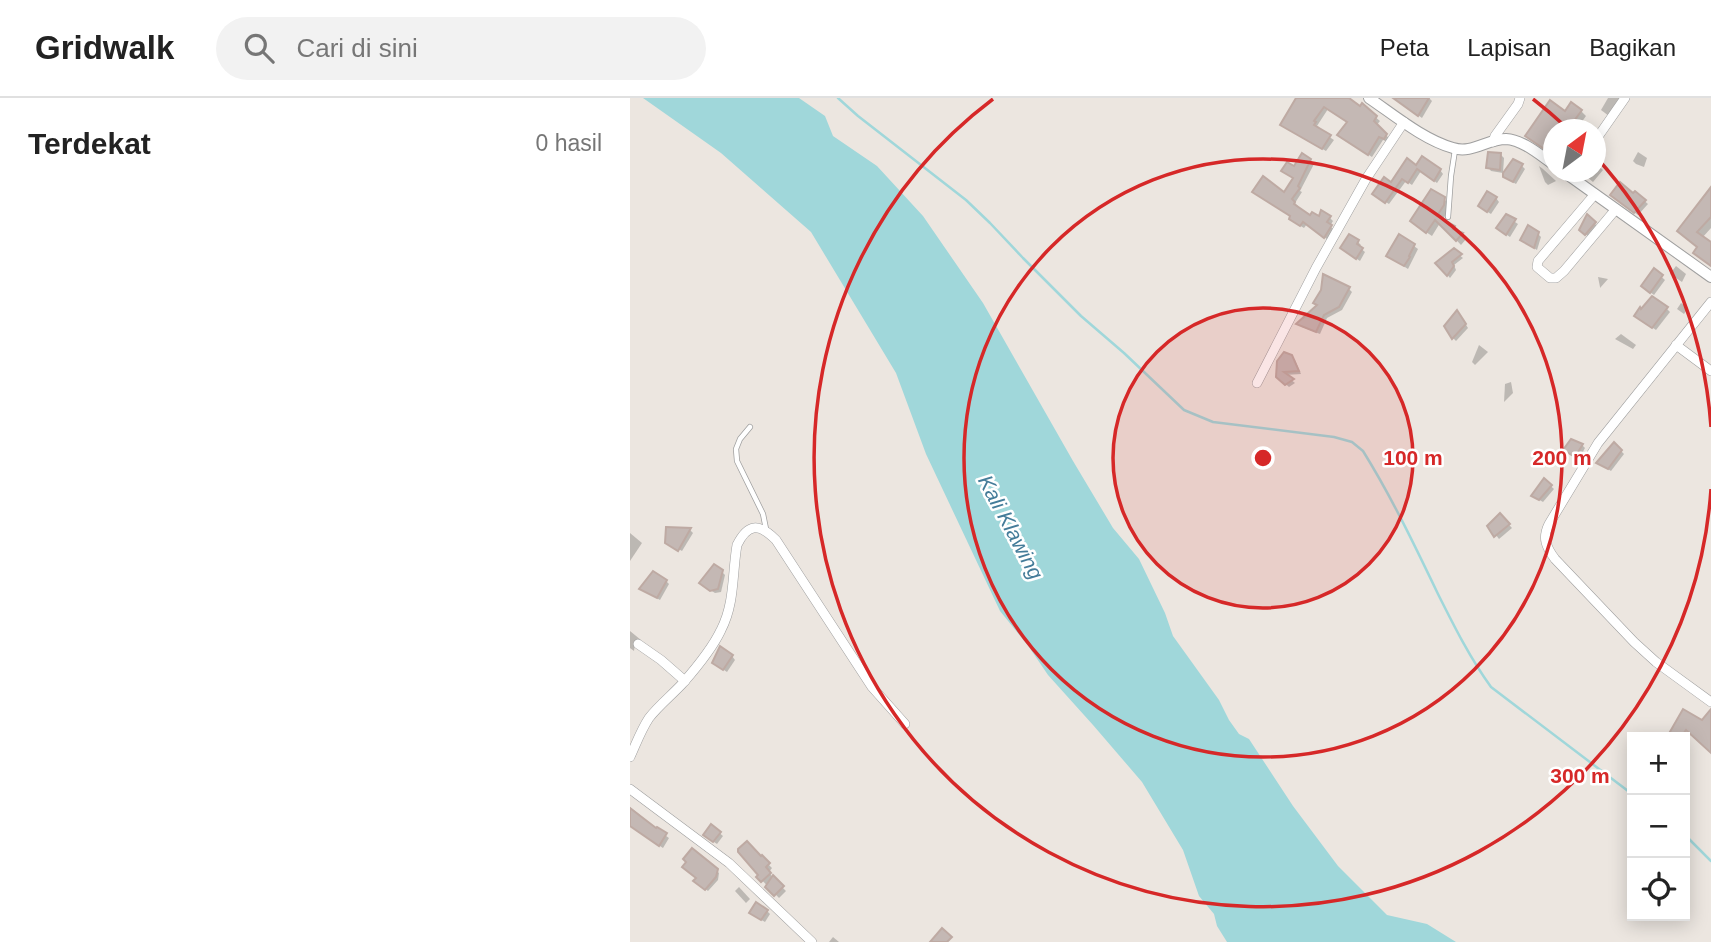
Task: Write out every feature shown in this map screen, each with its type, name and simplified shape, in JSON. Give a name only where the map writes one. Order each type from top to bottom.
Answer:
[{"type":"street","points":[[1369,98],[1437,142],[1455,149],[1472,149],[1507,139],[1527,146],[1543,157]]},
{"type":"street","points":[[1493,142],[1520,98]]},
{"type":"street","points":[[1606,125],[1625,98]]},
{"type":"street","points":[[1257,383],[1316,268],[1366,179],[1404,122]]},
{"type":"street","points":[[1580,182],[1711,277]]},
{"type":"street","points":[[1595,194],[1538,261],[1537,267],[1550,278],[1556,278],[1563,271],[1616,209]]},
{"type":"street","points":[[1711,302],[1598,443],[1549,524],[1544,539],[1547,549],[1555,559],[1634,642],[1711,702]]},
{"type":"street","points":[[1676,345],[1711,370]]},
{"type":"street","points":[[630,757],[651,716],[685,681],[722,629],[732,595],[737,545],[753,528],[760,527],[776,540],[873,687],[905,724]]},
{"type":"street","points":[[638,643],[685,681]]},
{"type":"street","points":[[630,789],[729,863],[812,942]]},
{"type":"lane","points":[[1448,217],[1455,149]]},
{"type":"lane","points":[[750,427],[736,449],[737,461],[763,514],[766,530]]},
{"type":"water","name":"Kali Klawing","points":[[643,98],[799,98],[825,116],[833,136],[877,166],[923,216],[983,303],[1113,528],[1139,559],[1173,636],[1219,700],[1239,734],[1249,739],[1293,806],[1338,866],[1387,915],[1427,924],[1456,942],[1227,942],[1217,926],[1214,914],[1199,896],[1183,850],[1142,782],[1048,675],[1000,611],[926,454],[896,373],[811,232],[721,153]]},
{"type":"building","points":[[1296,98],[1349,98],[1360,106],[1362,103],[1377,116],[1374,121],[1387,134],[1384,139],[1379,137],[1368,155],[1337,135],[1347,122],[1324,107],[1314,121],[1314,125],[1331,135],[1322,149],[1280,125]]},
{"type":"building","points":[[1393,98],[1429,98],[1418,116]]},
{"type":"building","points":[[1550,100],[1565,111],[1571,102],[1582,110],[1575,119],[1543,119],[1543,148],[1525,136]]},
{"type":"building","points":[[1488,152],[1501,153],[1500,170],[1486,168]]},
{"type":"building","points":[[1302,153],[1311,159],[1298,186],[1300,188],[1292,199],[1294,204],[1310,215],[1312,212],[1319,216],[1321,210],[1331,216],[1327,222],[1332,225],[1324,238],[1303,222],[1300,226],[1289,219],[1290,216],[1252,192],[1263,176],[1284,192],[1293,178],[1281,171],[1287,162],[1294,166]]},
{"type":"building","points":[[1422,156],[1441,169],[1434,181],[1417,169],[1408,183],[1402,179],[1385,203],[1372,194],[1384,177],[1391,182],[1407,158],[1416,165]]},
{"type":"building","points":[[1513,159],[1523,164],[1513,182],[1503,177],[1503,173]]},
{"type":"building","points":[[1620,182],[1646,200],[1634,213],[1610,195]]},
{"type":"building","points":[[1711,187],[1711,217],[1697,232],[1711,242],[1711,266],[1693,253],[1697,247],[1677,231]]},
{"type":"building","points":[[1431,189],[1445,197],[1444,205],[1437,216],[1455,226],[1453,229],[1463,233],[1456,241],[1435,220],[1426,233],[1410,221]]},
{"type":"building","points":[[1487,191],[1497,197],[1487,212],[1478,206]]},
{"type":"building","points":[[1506,214],[1516,219],[1506,235],[1496,228]]},
{"type":"building","points":[[1587,214],[1596,222],[1585,235],[1579,230]]},
{"type":"building","points":[[1528,225],[1539,232],[1534,248],[1520,240]]},
{"type":"building","points":[[1349,234],[1359,240],[1357,244],[1363,248],[1356,259],[1340,248]]},
{"type":"building","points":[[1399,234],[1415,244],[1404,266],[1386,256]]},
{"type":"building","points":[[1454,248],[1462,254],[1452,262],[1454,266],[1447,276],[1435,263]]},
{"type":"building","points":[[1654,268],[1663,275],[1650,293],[1641,286]]},
{"type":"building","points":[[1323,274],[1350,287],[1339,307],[1324,315],[1316,332],[1296,324],[1317,305],[1313,303],[1321,290]]},
{"type":"building","points":[[1652,296],[1668,307],[1652,328],[1634,316]]},
{"type":"building","points":[[1457,310],[1466,324],[1452,339],[1444,326]]},
{"type":"building","points":[[1284,352],[1292,355],[1299,371],[1284,372],[1294,379],[1285,385],[1276,377],[1277,361]]},
{"type":"building","points":[[1571,439],[1583,444],[1575,457],[1563,450]]},
{"type":"building","points":[[1614,442],[1622,450],[1608,469],[1596,463]]},
{"type":"building","points":[[1544,478],[1552,485],[1539,500],[1531,496]]},
{"type":"building","points":[[1500,513],[1510,524],[1494,537],[1487,526]]},
{"type":"building","points":[[666,527],[691,528],[678,551],[665,543]]},
{"type":"building","points":[[714,564],[723,570],[718,589],[710,591],[699,583]]},
{"type":"building","points":[[653,571],[667,580],[657,598],[639,589]]},
{"type":"building","points":[[720,646],[733,655],[723,670],[712,663]]},
{"type":"building","points":[[1683,709],[1702,720],[1711,709],[1711,753],[1690,732],[1670,732]]},
{"type":"building","points":[[630,808],[667,833],[659,846],[630,826]]},
{"type":"building","points":[[711,824],[721,832],[713,842],[703,835]]},
{"type":"building","points":[[747,841],[770,863],[766,867],[771,873],[761,882],[738,852]]},
{"type":"building","points":[[692,848],[718,869],[716,877],[705,890],[693,881],[696,878],[682,867],[686,862],[683,859]]},
{"type":"building","points":[[773,875],[784,886],[774,896],[765,887]]},
{"type":"building","points":[[756,902],[768,910],[761,920],[749,913]]},
{"type":"building","points":[[942,928],[952,937],[947,942],[930,942]]},
{"type":"waterway","points":[[838,98],[966,200],[1081,316],[1184,410],[1213,422],[1334,437],[1352,442],[1363,451],[1393,503],[1463,642],[1491,687],[1627,790]]},
{"type":"waterway","points":[[1690,840],[1711,861]]}]
